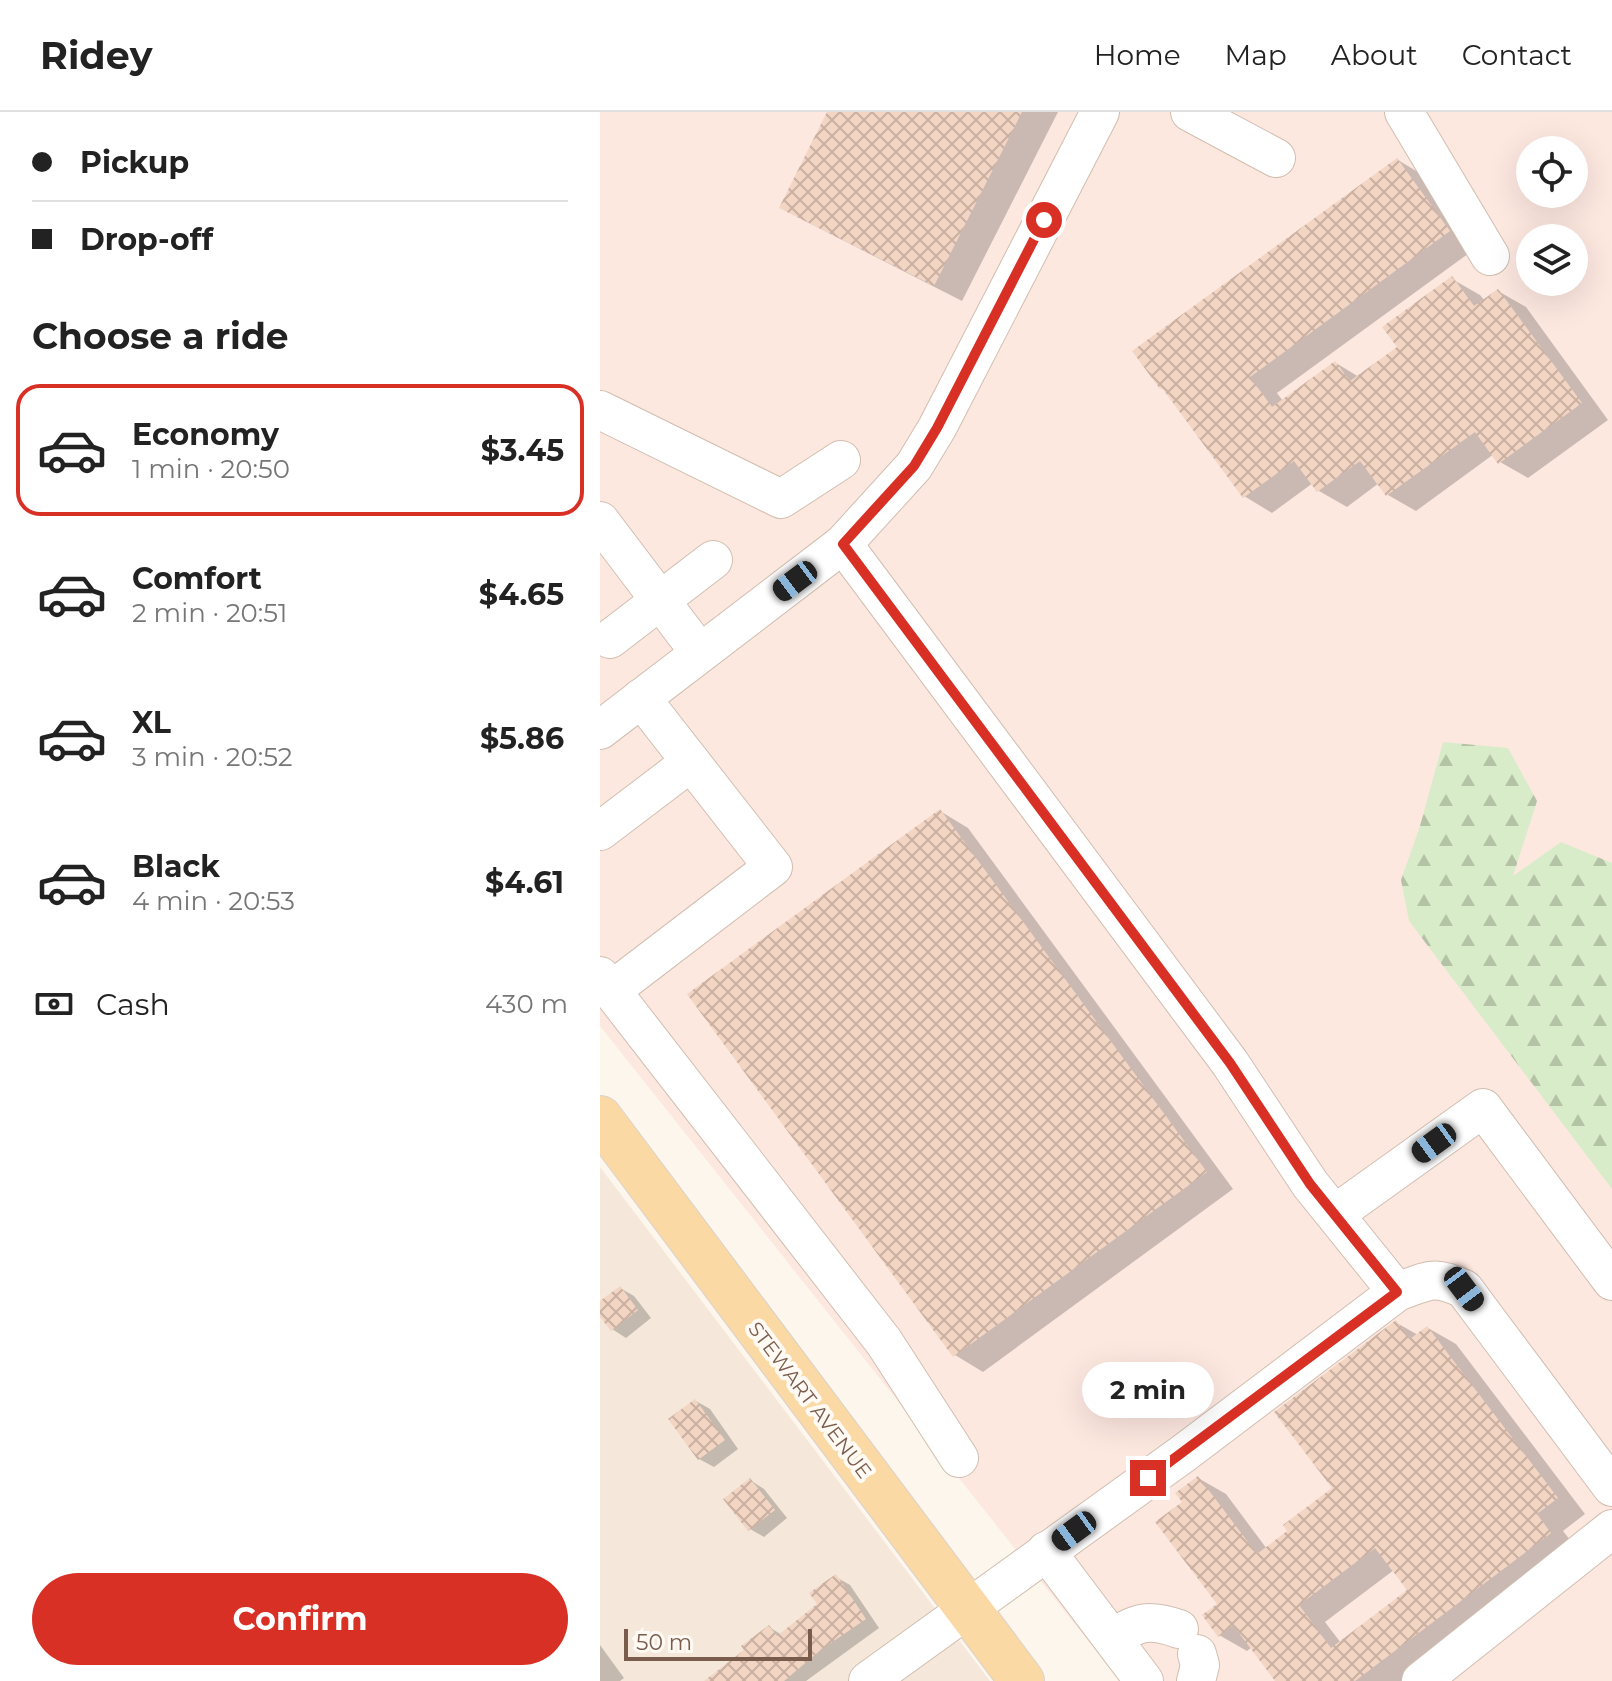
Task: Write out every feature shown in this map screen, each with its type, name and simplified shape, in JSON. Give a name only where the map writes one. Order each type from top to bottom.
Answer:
[{"type":"main road","name":"STEWART AVENUE","points":[[600,1118],[1022,1681]]},
{"type":"street","points":[[602,724],[641,698],[843,544],[914,466],[1100,112]]},
{"type":"street","points":[[1190,112],[1276,158]]},
{"type":"street","points":[[1404,112],[1490,256]]},
{"type":"street","points":[[600,410],[781,499],[841,460]]},
{"type":"street","points":[[600,521],[700,653]]},
{"type":"street","points":[[843,544],[1230,1063],[1310,1184],[1397,1292]]},
{"type":"street","points":[[610,639],[713,560]]},
{"type":"street","points":[[641,698],[773,867],[606,983],[884,1342],[959,1458]]},
{"type":"street","points":[[600,831],[691,762]]},
{"type":"street","points":[[1335,1214],[1483,1108],[1612,1281]]},
{"type":"street","points":[[868,1681],[1184,1453],[1397,1292],[1438,1278],[1464,1289],[1612,1487]]},
{"type":"street","points":[[1421,1681],[1606,1548]]},
{"type":"street","points":[[1046,1551],[1144,1681]]},
{"type":"street","points":[[1112,1638],[1135,1624],[1148,1621],[1191,1655]]},
{"type":"shaded area","points":[[600,112],[1612,112],[1612,1681],[1120,1681],[600,1026]]},
{"type":"shaded area","points":[[600,1167],[990,1681],[600,1681]]},
{"type":"green space","points":[[1443,742],[1508,748],[1537,801],[1513,876],[1561,842],[1612,863],[1612,1189],[1409,921],[1401,880],[1420,826]]},
{"type":"building","points":[[827,112],[1022,112],[934,286],[779,208]]},
{"type":"building","points":[[1397,158],[1450,231],[1250,377],[1272,407],[1335,361],[1350,381],[1397,347],[1382,327],[1452,276],[1474,306],[1498,289],[1582,403],[1498,464],[1475,432],[1386,496],[1360,461],[1317,492],[1294,461],[1243,498],[1132,351]]},
{"type":"building","points":[[940,809],[1207,1172],[953,1357],[687,994]]},
{"type":"building","points":[[620,1286],[638,1310],[611,1331],[600,1317],[600,1301]]},
{"type":"building","points":[[1396,1320],[1410,1339],[1427,1326],[1558,1498],[1537,1514],[1551,1533],[1355,1681],[1275,1681],[1233,1625],[1218,1637],[1202,1615],[1217,1604],[1155,1522],[1182,1502],[1175,1493],[1198,1476],[1257,1554],[1287,1531],[1283,1525],[1332,1488],[1274,1412]],"holes":[[[1375,1548],[1407,1590],[1331,1648],[1299,1605]]]},
{"type":"building","points":[[695,1399],[725,1440],[698,1460],[668,1419]]},
{"type":"building","points":[[750,1478],[775,1510],[748,1531],[723,1499]]},
{"type":"building","points":[[836,1574],[866,1619],[822,1649],[784,1681],[704,1681],[744,1650],[741,1646],[769,1625],[777,1636],[817,1604],[809,1593]]},
{"type":"route","points":[[1044,220],[937,428],[914,466],[843,544],[1230,1063],[1310,1184],[1397,1292],[1148,1478]]}]
